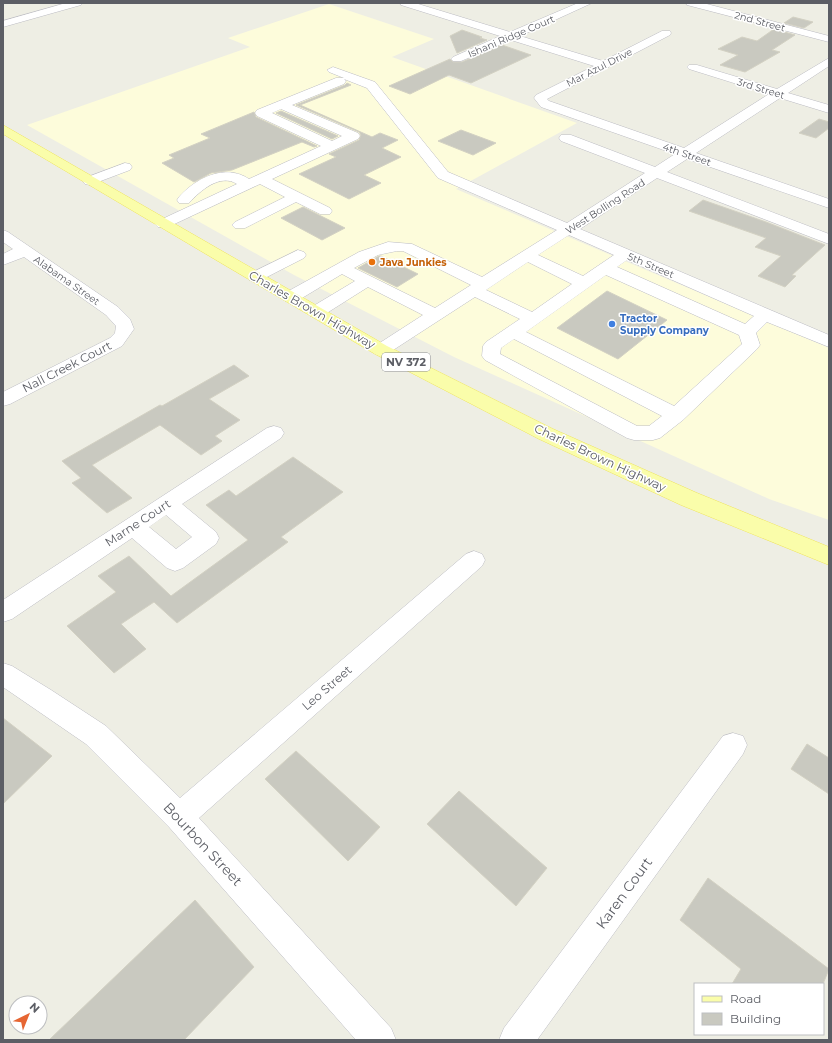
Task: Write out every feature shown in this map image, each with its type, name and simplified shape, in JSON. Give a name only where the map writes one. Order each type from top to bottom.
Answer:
[{"type":"main road","name":"Charles Brown Highway","points":[[3,129],[163,224],[381,350],[546,434],[689,499],[829,556]]},
{"type":"street","points":[[3,24],[77,3]]},
{"type":"street","points":[[405,3],[603,65]]},
{"type":"street","points":[[422,8],[436,3]]},
{"type":"street","name":"Ishani Ridge Court","points":[[457,59],[587,3]]},
{"type":"street","name":"2nd Street","points":[[691,3],[829,39]]},
{"type":"street","name":"Mar Azul Drive","points":[[545,104],[540,98],[666,33]]},
{"type":"street","name":"West Bolling Road","points":[[381,350],[829,61]]},
{"type":"street","name":"3rd Street","points":[[693,67],[829,109]]},
{"type":"street","name":"5th Street","points":[[281,106],[337,75],[371,85],[443,175],[829,342]]},
{"type":"street","name":"4th Street","points":[[545,104],[829,204]]},
{"type":"street","points":[[216,212],[267,182],[286,168],[333,146],[353,136],[281,106],[262,114],[333,146]]},
{"type":"street","points":[[566,138],[829,239]]},
{"type":"street","points":[[90,181],[125,167]]},
{"type":"street","points":[[198,208],[180,198],[193,189],[215,179],[230,176],[240,179],[248,185]]},
{"type":"street","points":[[163,224],[248,185],[267,182],[325,211]]},
{"type":"street","points":[[240,224],[296,197]]},
{"type":"street","name":"Alabama Street","points":[[3,235],[112,311],[123,320],[126,329]]},
{"type":"street","points":[[291,297],[380,248],[400,246],[406,247],[532,318]]},
{"type":"street","points":[[3,260],[25,250]]},
{"type":"street","points":[[605,268],[747,332],[751,345],[676,415],[653,433],[634,433],[491,356],[492,346],[625,254]]},
{"type":"street","points":[[255,277],[298,255]]},
{"type":"street","points":[[527,256],[584,283]]},
{"type":"street","points":[[342,268],[436,315]]},
{"type":"street","points":[[316,312],[367,281]]},
{"type":"street","points":[[747,332],[765,314]]},
{"type":"street","name":"Nall Creek Court","points":[[3,400],[116,342],[126,329]]},
{"type":"street","points":[[513,332],[676,415]]},
{"type":"street","name":"Marne Court","points":[[3,612],[274,433]]},
{"type":"street","points":[[133,526],[175,562],[208,538],[166,504]]},
{"type":"street","name":"Leo Street","points":[[179,816],[474,560]]},
{"type":"street","name":"Bourbon Street","points":[[3,674],[42,698],[96,736],[179,816],[379,1040]]},
{"type":"street","name":"Karen Court","points":[[516,1040],[733,745]]},
{"type":"shaded area","points":[[329,4],[434,39],[392,57],[577,123],[456,189],[829,348],[829,520],[769,499],[454,357],[294,275],[27,125],[250,47],[228,38]]},
{"type":"building","points":[[793,17],[813,22],[804,28],[784,23]]},
{"type":"building","points":[[774,29],[795,35],[772,50],[780,52],[745,72],[720,65],[738,55],[718,49],[742,37],[757,41]]},
{"type":"building","points":[[462,30],[487,40],[457,53],[450,36]]},
{"type":"building","points":[[502,45],[531,55],[471,83],[449,75],[410,94],[389,86],[450,59],[453,62],[462,62]]},
{"type":"building","points":[[347,83],[351,85],[300,105],[372,137],[380,133],[398,140],[382,148],[401,157],[364,175],[381,183],[349,199],[299,174],[336,157],[329,154],[359,140],[361,135],[359,132],[296,105]]},
{"type":"building","points":[[281,111],[338,136],[332,139],[276,113]]},
{"type":"building","points":[[254,112],[256,117],[317,146],[314,147],[302,142],[232,170],[211,173],[194,182],[162,163],[174,158],[169,155],[210,138],[201,134]]},
{"type":"building","points":[[819,119],[829,122],[829,128],[816,138],[799,133]]},
{"type":"building","points":[[461,130],[496,143],[473,155],[438,141]]},
{"type":"building","points":[[703,200],[825,245],[792,275],[796,276],[785,287],[758,276],[781,256],[755,247],[766,238],[689,211]]},
{"type":"building","points":[[303,207],[345,228],[322,240],[281,218]]},
{"type":"building","points":[[379,256],[418,274],[397,287],[358,268]]},
{"type":"building","name":"Tractor Supply Company","points":[[607,291],[667,320],[618,359],[557,328]]},
{"type":"building","points":[[234,365],[249,376],[209,399],[240,420],[215,436],[222,441],[201,455],[160,425],[92,465],[132,498],[107,513],[72,483],[81,478],[62,461]]},
{"type":"building","points":[[293,457],[343,492],[281,537],[288,542],[177,623],[154,602],[121,624],[146,649],[114,673],[67,626],[116,592],[98,576],[129,556],[171,596],[248,540],[206,505],[229,490],[236,496]]},
{"type":"building","points":[[3,718],[52,756],[3,804]]},
{"type":"building","points":[[807,744],[829,758],[829,794],[791,769]]},
{"type":"building","points":[[296,751],[380,827],[348,861],[265,779]]},
{"type":"building","points":[[459,791],[547,868],[516,906],[427,824]]},
{"type":"building","points":[[708,878],[829,969],[823,983],[733,983],[741,969],[680,920]]},
{"type":"building","points":[[195,900],[254,967],[184,1040],[49,1040]]},
{"type":"place","name":"Java Junkies","points":[[372,262]]},
{"type":"place","name":"Tractor Supply Company","points":[[612,324]]}]
